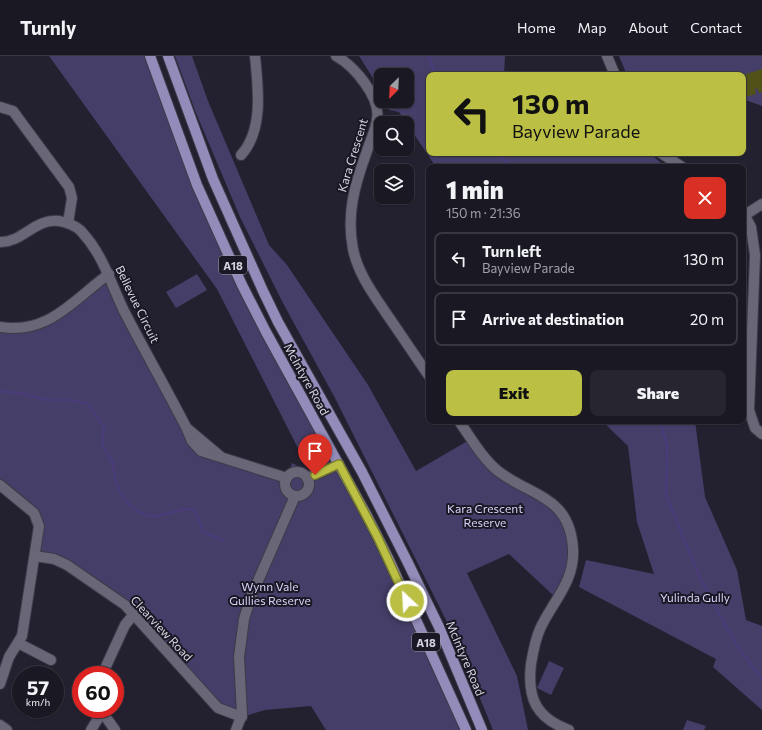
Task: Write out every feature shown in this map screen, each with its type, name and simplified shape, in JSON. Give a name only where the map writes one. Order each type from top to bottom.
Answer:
[{"type":"main road","name":"McIntyre Road","points":[[150,56],[197,185],[216,230],[262,326],[339,464],[389,560],[466,730]]},
{"type":"main road","name":"McIntyre Road","points":[[168,56],[213,180],[251,266],[278,322],[362,472],[439,627],[482,730]]},
{"type":"main road","points":[[344,441],[339,464],[362,472]]},
{"type":"street","points":[[241,155],[247,149],[251,139],[255,119],[258,83],[255,56]]},
{"type":"street","name":"Kara Crescent","points":[[336,56],[355,70],[371,94],[377,109],[377,119],[357,176],[351,202],[350,230],[356,259],[367,284],[426,372]]},
{"type":"street","points":[[607,56],[614,72]]},
{"type":"street","points":[[0,104],[13,111],[69,187],[72,198],[68,224]]},
{"type":"street","points":[[666,156],[678,164]]},
{"type":"street","points":[[746,212],[762,204]]},
{"type":"street","points":[[746,217],[751,227],[755,254],[749,410],[755,428],[762,434]]},
{"type":"street","name":"Bellevue Circuit","points":[[0,242],[11,240],[39,224],[54,221],[68,224],[80,230],[99,256],[109,274],[123,310],[186,427],[192,441],[201,451],[287,478]]},
{"type":"street","points":[[0,327],[15,330],[51,319],[64,312],[109,274]]},
{"type":"street","points":[[461,424],[493,467],[510,478],[541,494],[553,504],[564,517],[571,533],[574,550],[571,572],[563,592],[540,628],[535,644],[530,688],[534,702],[549,720],[569,730]]},
{"type":"street","points":[[307,478],[339,464]]},
{"type":"street","points":[[299,472],[307,478],[309,482],[308,490],[300,496],[295,496],[287,491],[285,485],[287,478],[293,473],[299,472]]},
{"type":"street","points":[[0,485],[37,517],[39,526],[22,636],[9,656],[0,684]]},
{"type":"street","points":[[236,730],[242,717],[239,657],[244,618],[250,596],[295,496]]},
{"type":"street","name":"Clearview Road","points":[[35,556],[54,559],[67,565],[101,587],[134,614],[218,708],[242,717]]},
{"type":"street","points":[[106,666],[125,625],[134,614]]},
{"type":"street","points":[[18,643],[51,660]]},
{"type":"street","points":[[91,730],[97,718]]},
{"type":"street","points":[[106,718],[115,730]]},
{"type":"street","points":[[0,725],[7,730]]},
{"type":"green space","name":"Wynn Vale Gullies Reserve","points":[[49,56],[150,56],[213,223],[334,455],[466,730],[326,730],[311,706],[265,710],[242,717],[227,712],[140,621],[67,565],[35,556],[38,522],[0,485],[0,327],[47,321],[109,274],[186,427],[211,448],[287,478],[292,463],[314,474],[304,460],[217,289]]},
{"type":"green space","name":"Kara Crescent Reserve","points":[[175,56],[192,56],[208,101],[269,245],[287,265],[368,385],[416,471],[471,439],[489,462],[553,504],[573,550],[555,597],[509,554],[467,573],[517,676],[528,730],[493,730],[457,642],[335,398],[284,305],[240,217],[196,113]]},
{"type":"green space","points":[[359,56],[505,56],[504,72],[426,72],[426,152],[414,134],[414,116],[402,116],[399,112],[389,110],[388,108],[414,108],[414,68],[374,68],[374,80]]},
{"type":"green space","points":[[619,56],[762,56],[762,106],[746,100],[746,72],[626,72]]},
{"type":"green space","points":[[429,156],[653,156],[662,164],[434,164]]},
{"type":"green space","points":[[197,274],[207,290],[176,308],[166,292]]},
{"type":"green space","name":"Yulinda Gully","points":[[605,424],[695,424],[705,497],[737,570],[746,620],[762,626],[762,710],[713,667],[716,659],[579,587],[586,560],[654,574],[637,522],[628,446]]},
{"type":"green space","points":[[549,661],[564,668],[551,695],[537,688]]},
{"type":"green space","points":[[687,720],[706,726],[704,730],[683,730]]},
{"type":"building","points":[[762,69],[762,92],[759,93],[757,88],[755,89],[756,94],[746,97],[746,74]]},
{"type":"waterway","points":[[429,56],[434,72]]},
{"type":"waterway","points":[[498,156],[510,164]]},
{"type":"waterway","points":[[0,391],[23,394],[47,400],[70,400],[88,404],[104,427],[102,441],[105,451],[112,461],[115,479],[120,492],[128,503],[138,512],[151,516],[183,509],[193,510],[197,515],[203,532],[223,540]]},
{"type":"waterway","points":[[661,424],[667,445],[666,495],[699,576],[740,650],[762,679]]},
{"type":"route","points":[[315,475],[339,464],[389,560],[407,601]]}]
